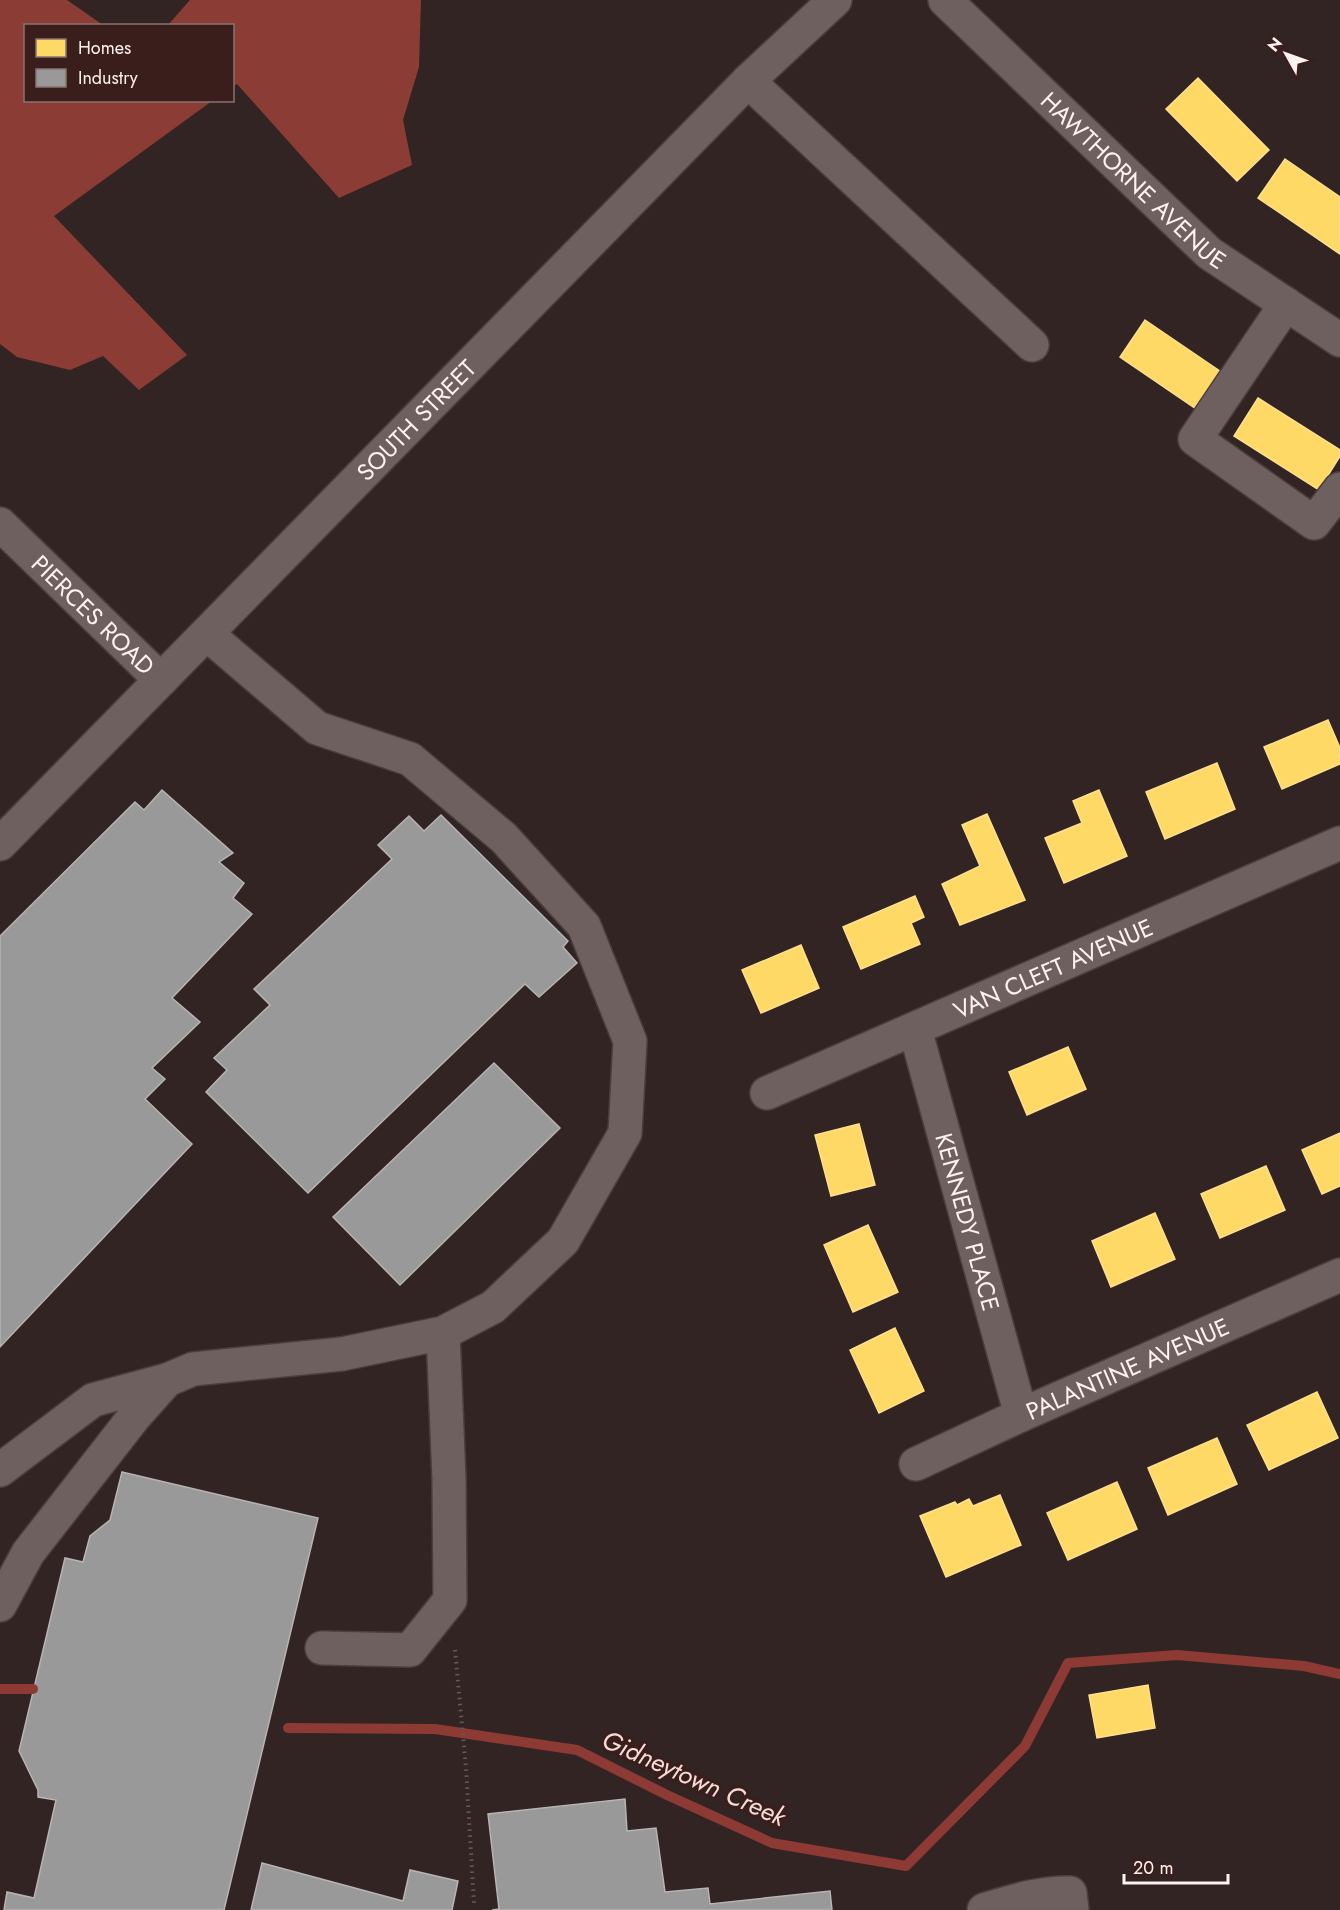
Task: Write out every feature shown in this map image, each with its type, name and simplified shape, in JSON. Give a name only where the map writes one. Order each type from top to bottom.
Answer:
[{"type":"street","name":"SOUTH STREET","points":[[0,844],[748,81],[835,0]]},
{"type":"street","name":"HAWTHORNE AVENUE","points":[[945,0],[1209,253],[1340,340]]},
{"type":"street","points":[[748,81],[1032,345]]},
{"type":"street","points":[[1286,304],[1195,439],[1314,522],[1340,489]]},
{"type":"street","name":"PIERCES ROAD","points":[[0,524],[161,680]]},
{"type":"street","points":[[0,1470],[93,1400],[167,1380],[193,1369],[342,1354],[442,1334],[493,1307],[563,1241],[625,1133],[630,1041],[584,926],[504,838],[410,759],[317,728],[207,634]]},
{"type":"street","name":"VAN CLEFT AVENUE","points":[[766,1093],[1340,843]]},
{"type":"street","name":"KENNEDY PLACE","points":[[915,1029],[1021,1415]]},
{"type":"street","name":"PALANTINE AVENUE","points":[[916,1464],[1021,1415],[1340,1275]]},
{"type":"street","points":[[322,1648],[410,1650],[450,1600],[449,1479],[442,1334]]},
{"type":"street","points":[[0,1605],[28,1552],[134,1417],[167,1380]]},
{"type":"street","points":[[984,1910],[1049,1892],[1070,1893],[1072,1910]]},
{"type":"path","points":[[457,1672],[466,1768],[474,1903]]},
{"type":"shaded area","points":[[0,0],[67,0],[102,24],[24,24],[24,102],[211,102],[54,216],[187,355],[139,390],[103,356],[70,370],[17,357],[0,344]]},
{"type":"shaded area","points":[[190,0],[421,0],[419,67],[403,120],[412,165],[339,198],[237,84],[234,86],[234,24],[169,24]]},
{"type":"building: Homes","points":[[1198,78],[1269,150],[1237,181],[1166,109]]},
{"type":"building: Homes","points":[[1285,159],[1340,197],[1340,254],[1258,198]]},
{"type":"building: Homes","points":[[1145,320],[1227,376],[1202,413],[1120,357]]},
{"type":"building: Homes","points":[[1258,398],[1340,450],[1340,456],[1319,490],[1234,436]]},
{"type":"building: Homes","points":[[1328,720],[1340,748],[1340,764],[1282,789],[1264,747]]},
{"type":"building: Homes","points":[[1217,763],[1235,809],[1165,839],[1146,792]]},
{"type":"building: Homes","points":[[1099,790],[1127,856],[1064,883],[1045,838],[1082,823],[1073,801]]},
{"type":"building: Homes","points":[[987,814],[1025,900],[960,925],[942,884],[980,866],[962,825]]},
{"type":"building: Homes","points":[[915,896],[924,917],[911,923],[920,944],[861,969],[843,927]]},
{"type":"building: Homes","points":[[801,945],[819,988],[761,1013],[742,970]]},
{"type":"building: Homes","points":[[1068,1047],[1086,1089],[1027,1115],[1009,1072]]},
{"type":"building: Homes","points":[[859,1124],[875,1185],[831,1196],[815,1135]]},
{"type":"building: Homes","points":[[1340,1133],[1340,1186],[1322,1194],[1302,1150]]},
{"type":"building: Homes","points":[[1266,1166],[1285,1210],[1220,1238],[1201,1194]]},
{"type":"building: Homes","points":[[1155,1213],[1175,1259],[1111,1287],[1092,1241]]},
{"type":"building: Homes","points":[[868,1225],[898,1292],[853,1312],[824,1245]]},
{"type":"building: Homes","points":[[895,1328],[924,1391],[879,1413],[850,1350]]},
{"type":"building: Homes","points":[[1317,1392],[1338,1438],[1269,1470],[1247,1425]]},
{"type":"building: Homes","points":[[1217,1438],[1237,1484],[1168,1515],[1148,1468]]},
{"type":"building: Homes","points":[[1117,1482],[1137,1529],[1068,1560],[1047,1513]]},
{"type":"building: Homes","points":[[1000,1495],[1021,1545],[946,1577],[920,1516],[955,1502],[957,1505],[969,1499],[973,1506]]},
{"type":"building: Homes","points":[[1148,1685],[1155,1728],[1097,1738],[1089,1695]]},
{"type":"building: Industry","points":[[162,790],[233,853],[219,862],[244,883],[233,898],[252,914],[172,998],[200,1022],[152,1068],[165,1079],[145,1099],[192,1144],[0,1347],[0,936],[135,802],[144,810]]},
{"type":"building: Industry","points":[[441,815],[568,941],[563,947],[577,963],[539,997],[525,984],[308,1193],[206,1092],[227,1070],[214,1058],[270,1005],[254,989],[392,859],[378,845],[409,816],[424,831]]},
{"type":"building: Industry","points":[[494,1063],[560,1128],[400,1285],[333,1217]]},
{"type":"building: Industry","points":[[122,1472],[318,1518],[224,1910],[4,1910],[7,1892],[34,1898],[56,1800],[38,1797],[38,1790],[19,1751],[65,1558],[83,1562],[90,1536],[110,1520]]},
{"type":"building: Industry","points":[[625,1799],[627,1831],[656,1828],[665,1892],[708,1888],[710,1904],[830,1891],[832,1910],[492,1910],[499,1909],[488,1814]]},
{"type":"building: Industry","points":[[262,1863],[403,1901],[410,1870],[458,1881],[452,1910],[251,1910]]},
{"type":"waterway","name":"Gidneytown Creek","points":[[288,1728],[435,1729],[577,1750],[667,1795],[772,1843],[906,1866],[1025,1746],[1068,1663],[1177,1655],[1304,1666],[1340,1674]]},
{"type":"waterway","name":"Gidneytown Creek","points":[[0,1689],[33,1689]]}]
